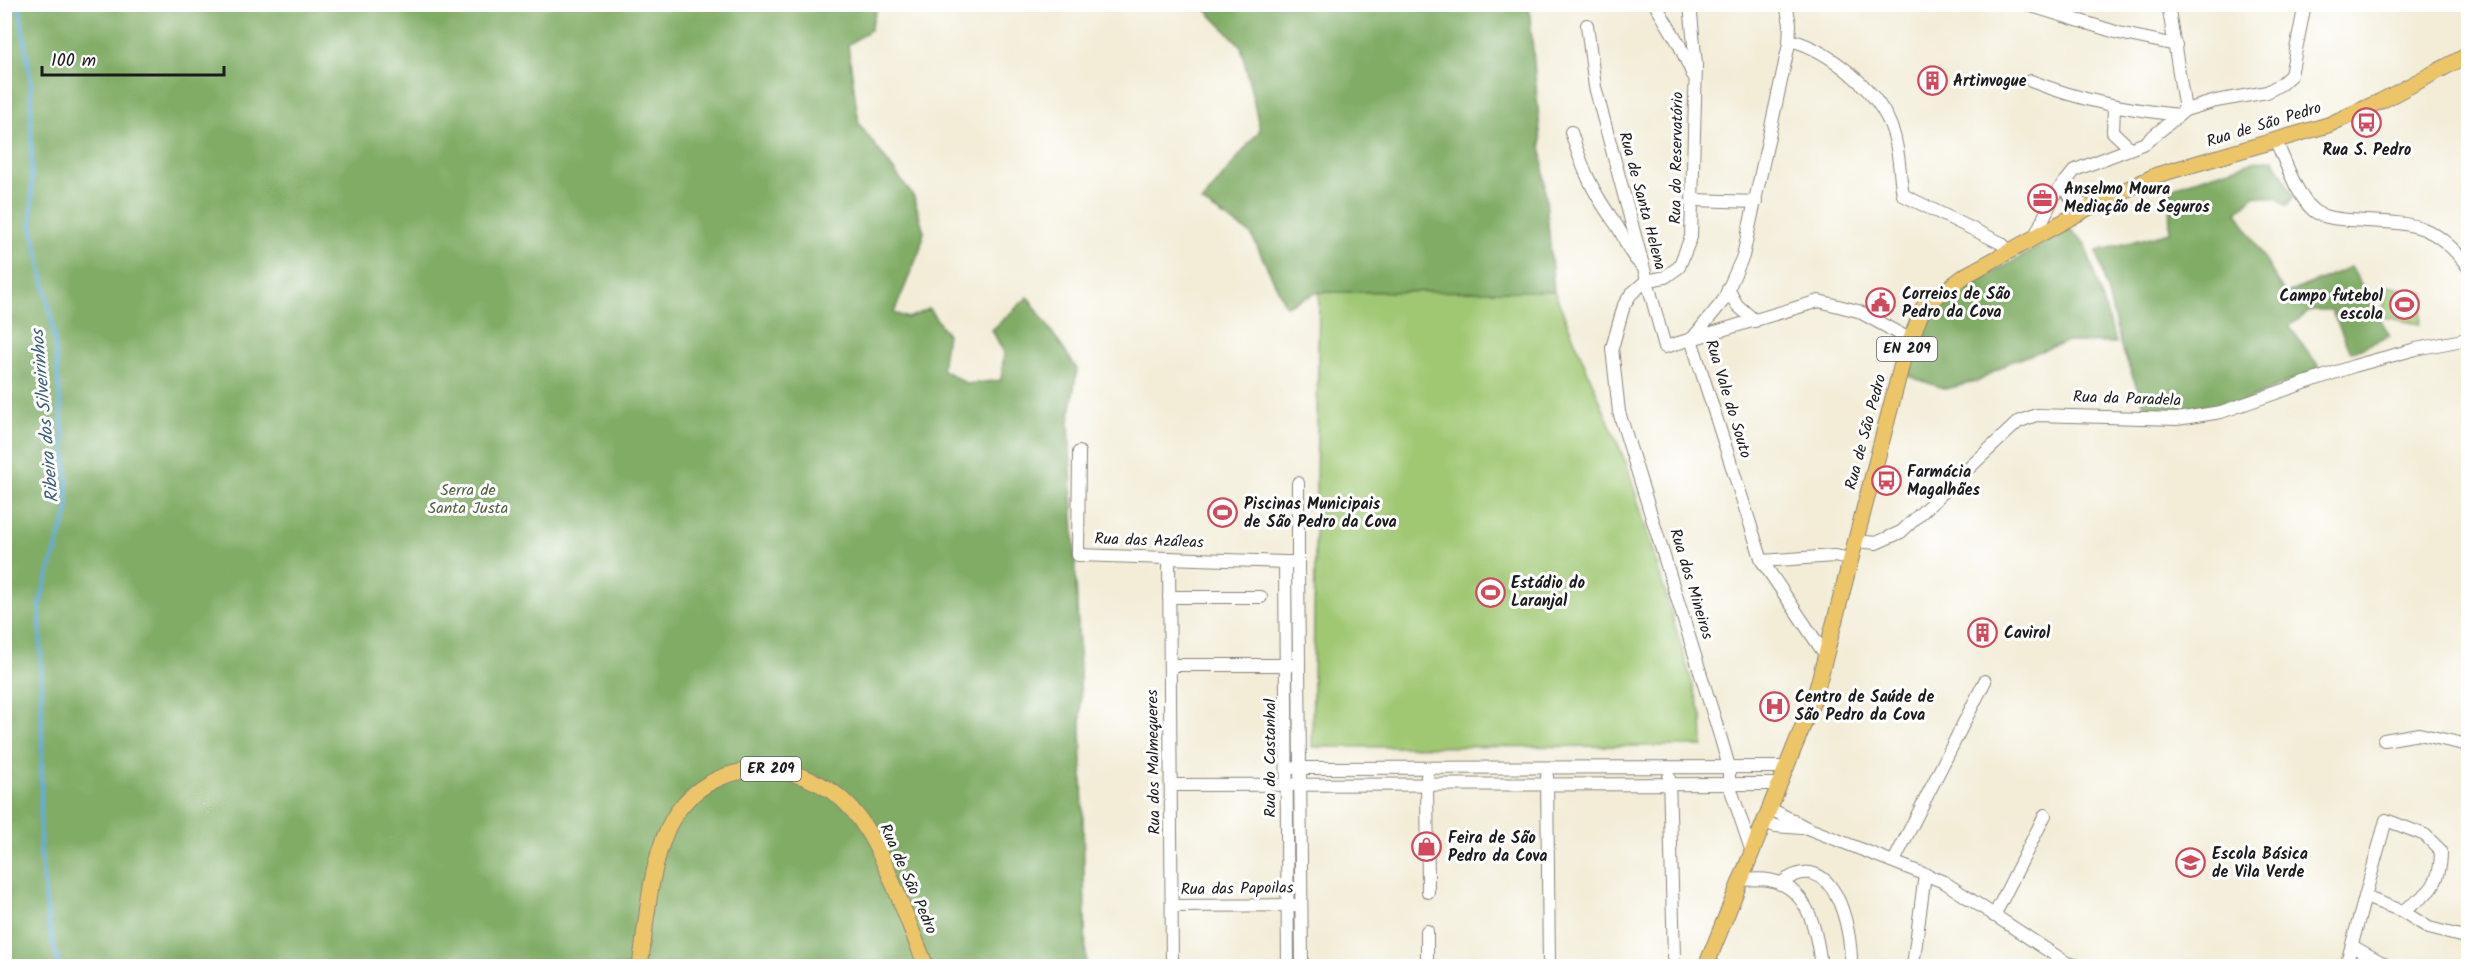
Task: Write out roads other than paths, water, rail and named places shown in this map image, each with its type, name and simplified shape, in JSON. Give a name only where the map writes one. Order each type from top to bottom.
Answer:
[{"type":"main road","name":"Rua de São Pedro","points":[[1707,966],[1815,696],[1911,339],[1924,306],[1950,285],[2090,207],[2157,175],[2328,125],[2469,55]]},
{"type":"main road","name":"Rua de São Pedro","points":[[640,966],[655,870],[669,827],[678,812],[713,782],[742,771],[766,769],[786,771],[813,780],[841,798],[856,815],[870,836],[926,966]]},
{"type":"street","name":"Rua do Reservatório","points":[[1655,4],[1679,44],[1695,81]]},
{"type":"street","name":"Rua do Reservatório","points":[[1646,281],[1665,277],[1679,267],[1691,237],[1695,81],[1694,31],[1690,4]]},
{"type":"street","name":"Rua Vale do Souto","points":[[1786,4],[1790,40],[1743,256],[1723,301],[1691,339],[1762,561],[1826,656]]},
{"type":"street","points":[[2025,4],[2119,33],[2176,45]]},
{"type":"street","points":[[2168,4],[2176,45],[2182,113]]},
{"type":"street","points":[[2034,238],[2054,196],[2075,170],[2145,143],[2182,113],[2216,101],[2267,92],[2281,84],[2290,75],[2305,4]]},
{"type":"street","name":"Rua de Santa Helena","points":[[1587,25],[1595,87],[1646,281],[1631,294],[1624,306],[1612,348],[1619,412]]},
{"type":"street","points":[[1790,40],[1808,45],[1836,62],[1876,101],[1893,130],[1903,195],[2001,243],[2010,252]]},
{"type":"street","points":[[2031,81],[2073,98],[2114,108],[2182,113]]},
{"type":"street","points":[[2114,108],[2113,132],[2130,148]]},
{"type":"street","points":[[1571,132],[1594,194],[1616,224],[1629,254],[1642,266]]},
{"type":"street","points":[[2276,141],[2298,188],[2314,210],[2332,218],[2415,226],[2434,231],[2450,243],[2469,267]]},
{"type":"street","points":[[2065,182],[2068,195],[2078,203],[2090,207]]},
{"type":"street","points":[[1693,200],[1756,202]]},
{"type":"street","points":[[1646,281],[1665,347],[1819,301],[1858,311],[1911,339]]},
{"type":"street","points":[[1728,289],[1737,305],[1755,321]]},
{"type":"street","name":"Rua da Paradela","points":[[1856,541],[1876,543],[1901,532],[2018,422],[2036,415],[2061,413],[2177,419],[2221,412],[2354,366],[2416,349],[2469,339]]},
{"type":"street","name":"Rua dos Mineiros","points":[[1619,412],[1729,767],[1729,784],[1752,852]]},
{"type":"street","name":"Rua das Azáleas","points":[[1079,452],[1078,555],[1285,562]]},
{"type":"street","name":"Rua do Castanhal","points":[[1298,483],[1300,768],[1304,785],[1301,828],[1302,966]]},
{"type":"street","points":[[1762,561],[1834,556],[1851,559]]},
{"type":"street","name":"Rua dos Malmequeres","points":[[1169,558],[1172,966]]},
{"type":"street","points":[[1285,562],[1298,562]]},
{"type":"street","name":"Rua do Castanhal","points":[[1285,562],[1288,966]]},
{"type":"street","points":[[1169,597],[1261,597]]},
{"type":"street","points":[[1170,665],[1299,665]]},
{"type":"street","points":[[1894,861],[1985,681]]},
{"type":"street","points":[[2384,740],[2419,734],[2469,745]]},
{"type":"street","points":[[1427,767],[1428,892]]},
{"type":"street","points":[[1547,767],[1549,966]]},
{"type":"street","points":[[1669,767],[1674,957]]},
{"type":"street","points":[[1286,768],[1785,767]]},
{"type":"street","points":[[1171,784],[1778,784]]},
{"type":"street","points":[[1766,814],[1774,825],[1806,828],[1944,882],[2067,963],[2080,966]]},
{"type":"street","points":[[1994,916],[2044,815]]},
{"type":"street","points":[[2346,966],[2386,820],[2425,835],[2441,851],[2441,867],[2435,886],[2402,911]]},
{"type":"street","points":[[1780,884],[1788,878],[1811,873],[1824,878],[1837,896],[1846,916],[1851,966]]},
{"type":"street","points":[[1913,966],[1925,874]]},
{"type":"street","points":[[1741,880],[1770,880],[1794,894],[1809,912],[1816,927],[1821,966]]},
{"type":"street","points":[[2365,897],[2402,911],[2429,928],[2469,938]]},
{"type":"street","name":"Rua das Papoilas","points":[[1172,906],[1302,905]]},
{"type":"street","points":[[1427,931],[1427,966]]},
{"type":"street","points":[[2352,946],[2388,966]]},
{"type":"waterway","name":"Ribeira dos Silveirinhos","points":[[19,4],[31,84],[32,226],[53,325],[67,474],[68,511],[40,602],[42,750],[40,849],[48,921],[59,966]]},
{"type":"place","name":"Artinvogue","points":[[1932,81]]},
{"type":"place","name":"Rua S. Pedro","points":[[2367,122]]},
{"type":"place","name":"Anselmo Moura Mediação de Seguros","points":[[2043,198]]},
{"type":"place","name":"Correios de São Pedro da Cova","points":[[1881,303]]},
{"type":"place","name":"Campo futebol escola","points":[[2404,305]]},
{"type":"place","name":"Farmácia Magalhães","points":[[1886,481]]},
{"type":"place","name":"Piscinas Municipais de São Pedro da Cova","points":[[1223,513]]},
{"type":"place","name":"Estádio do Laranjal","points":[[1490,592]]},
{"type":"place","name":"Cavirol","points":[[1983,633]]},
{"type":"place","name":"Centro de Saúde de São Pedro da Cova","points":[[1774,706]]},
{"type":"place","name":"Feira de São Pedro da Cova","points":[[1427,847]]},
{"type":"place","name":"Escola Básica de Vila Verde","points":[[2191,863]]},
{"type":"park label","name":"Serra de Santa Justa","points":[[468,499]]}]
